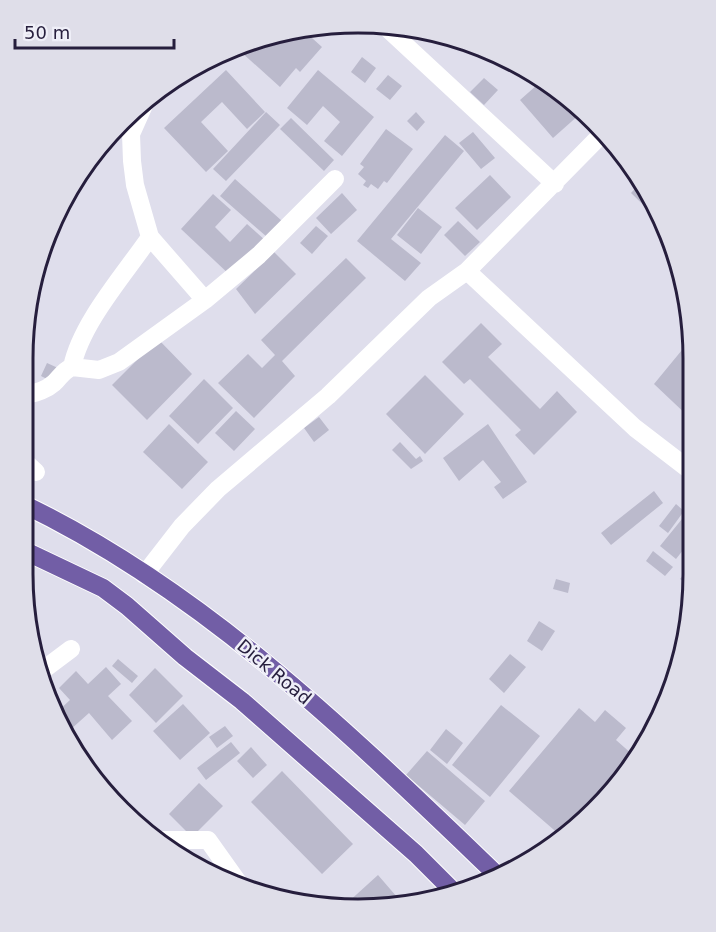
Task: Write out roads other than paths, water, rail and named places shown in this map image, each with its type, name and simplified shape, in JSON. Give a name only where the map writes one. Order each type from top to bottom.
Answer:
[{"type":"main road","name":"Dick Road","points":[[33,509],[61,523],[144,575],[218,625],[281,676],[384,766],[491,870]]},
{"type":"main road","points":[[33,555],[103,588],[127,606],[185,657],[242,701],[416,855],[448,886]]},
{"type":"street","points":[[395,36],[555,184]]},
{"type":"street","points":[[137,120],[131,134],[132,161],[135,184],[150,237],[206,300]]},
{"type":"street","points":[[144,575],[182,526],[218,489],[328,396],[429,298],[467,271],[597,139]]},
{"type":"street","points":[[33,393],[42,391],[64,371],[72,367],[87,370],[111,367],[206,300],[295,222],[336,179]]},
{"type":"street","points":[[72,367],[76,350],[87,330],[150,237]]},
{"type":"street","points":[[467,271],[635,428],[683,465]]},
{"type":"street","points":[[47,668],[71,649]]},
{"type":"street","points":[[171,840],[208,840],[231,873]]}]
